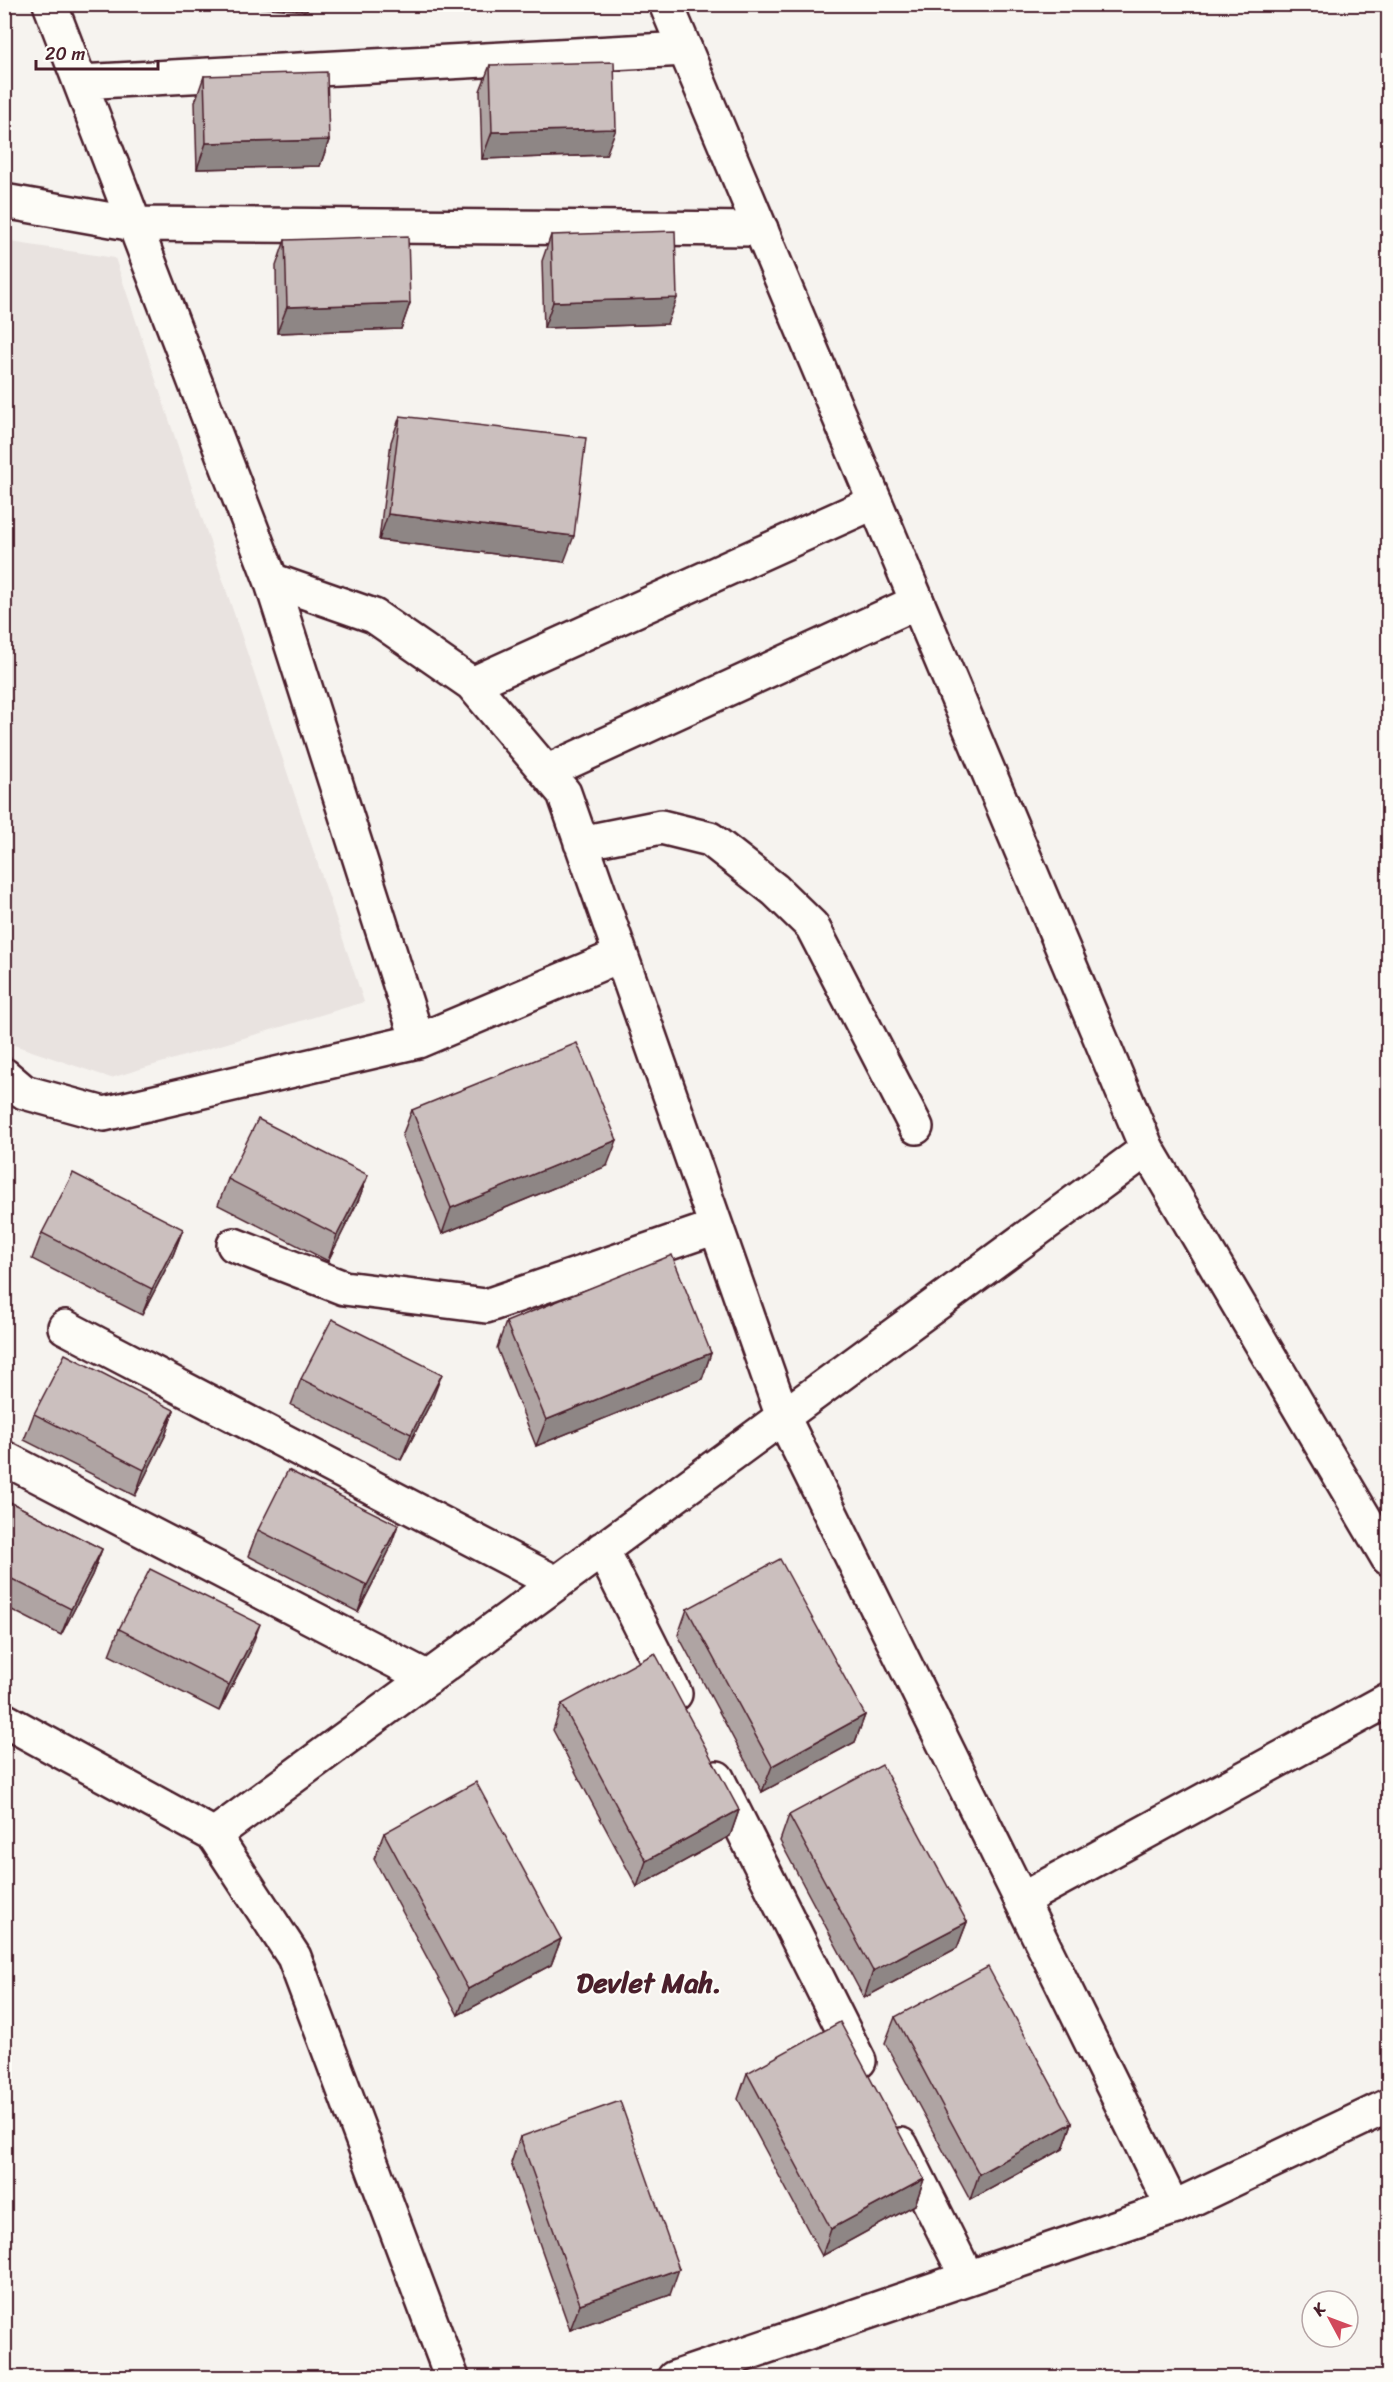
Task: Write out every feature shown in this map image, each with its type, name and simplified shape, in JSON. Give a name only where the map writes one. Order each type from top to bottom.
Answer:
[{"type":"street","points":[[50,4],[271,580],[418,1041]]},
{"type":"street","points":[[666,4],[1147,1149],[1389,1558]]},
{"type":"street","points":[[80,82],[685,49]]},
{"type":"street","points":[[4,201],[134,224],[761,229]]},
{"type":"street","points":[[472,684],[875,502]]},
{"type":"street","points":[[271,580],[374,616],[472,684],[564,793],[783,1417],[1173,2208]]},
{"type":"street","points":[[546,772],[917,602]]},
{"type":"street","points":[[581,843],[661,827],[710,839],[775,890],[812,926],[916,1127]]},
{"type":"street","points":[[4,1075],[24,1092],[104,1114],[418,1041],[621,955]]},
{"type":"street","points":[[214,1835],[1147,1149]]},
{"type":"street","points":[[234,1245],[344,1288],[486,1306],[716,1227]]},
{"type":"street","points":[[65,1327],[556,1583]]},
{"type":"street","points":[[4,1458],[428,1677]]},
{"type":"street","points":[[602,1550],[688,1721]]},
{"type":"street","points":[[1021,1900],[1389,1700]]},
{"type":"street","points":[[4,1720],[214,1835],[294,1957],[452,2378]]},
{"type":"street","points":[[704,1753],[871,2085]]},
{"type":"street","points":[[674,2378],[1173,2208],[1389,2106]]},
{"type":"street","points":[[887,2117],[967,2277]]},
{"type":"shaded area","points":[[4,241],[115,258],[364,1002],[111,1078],[11,1044],[5,1037]]},
{"type":"building","points":[[614,62],[616,129],[492,132],[490,65]]},
{"type":"building","points":[[327,72],[329,140],[206,143],[204,76]]},
{"type":"building","points":[[675,231],[677,298],[553,302],[551,235]]},
{"type":"building","points":[[408,236],[410,303],[287,307],[285,240]]},
{"type":"building","points":[[400,416],[586,438],[574,536],[388,514]]},
{"type":"building","points":[[577,1043],[617,1140],[451,1208],[412,1110]]},
{"type":"building","points":[[258,1119],[368,1175],[337,1235],[228,1179]]},
{"type":"building","points":[[73,1173],[183,1229],[152,1289],[42,1233]]},
{"type":"building","points":[[672,1255],[711,1353],[546,1420],[506,1322]]},
{"type":"building","points":[[4,1309],[10,1315],[4,1320]]},
{"type":"building","points":[[332,1319],[442,1374],[411,1434],[301,1379]]},
{"type":"building","points":[[65,1354],[174,1410],[144,1470],[34,1414]]},
{"type":"building","points":[[288,1470],[398,1525],[367,1585],[258,1530]]},
{"type":"building","points":[[4,1499],[102,1549],[71,1609],[4,1575]]},
{"type":"building","points":[[780,1559],[865,1715],[772,1766],[687,1609]]},
{"type":"building","points":[[150,1569],[260,1624],[229,1685],[119,1629]]},
{"type":"building","points":[[655,1653],[739,1810],[646,1861],[562,1704]]},
{"type":"building","points":[[882,1765],[967,1922],[873,1971],[789,1815]]},
{"type":"building","points":[[476,1782],[561,1939],[468,1989],[384,1833]]},
{"type":"building","points":[[988,1967],[1072,2123],[979,2174],[895,2017]]},
{"type":"building","points":[[840,2022],[924,2179],[831,2229],[747,2073]]},
{"type":"building","points":[[620,2101],[679,2269],[580,2304],[520,2137]]},
{"type":"district","name":"Devlet Mah.","points":[[649,1982]]}]
